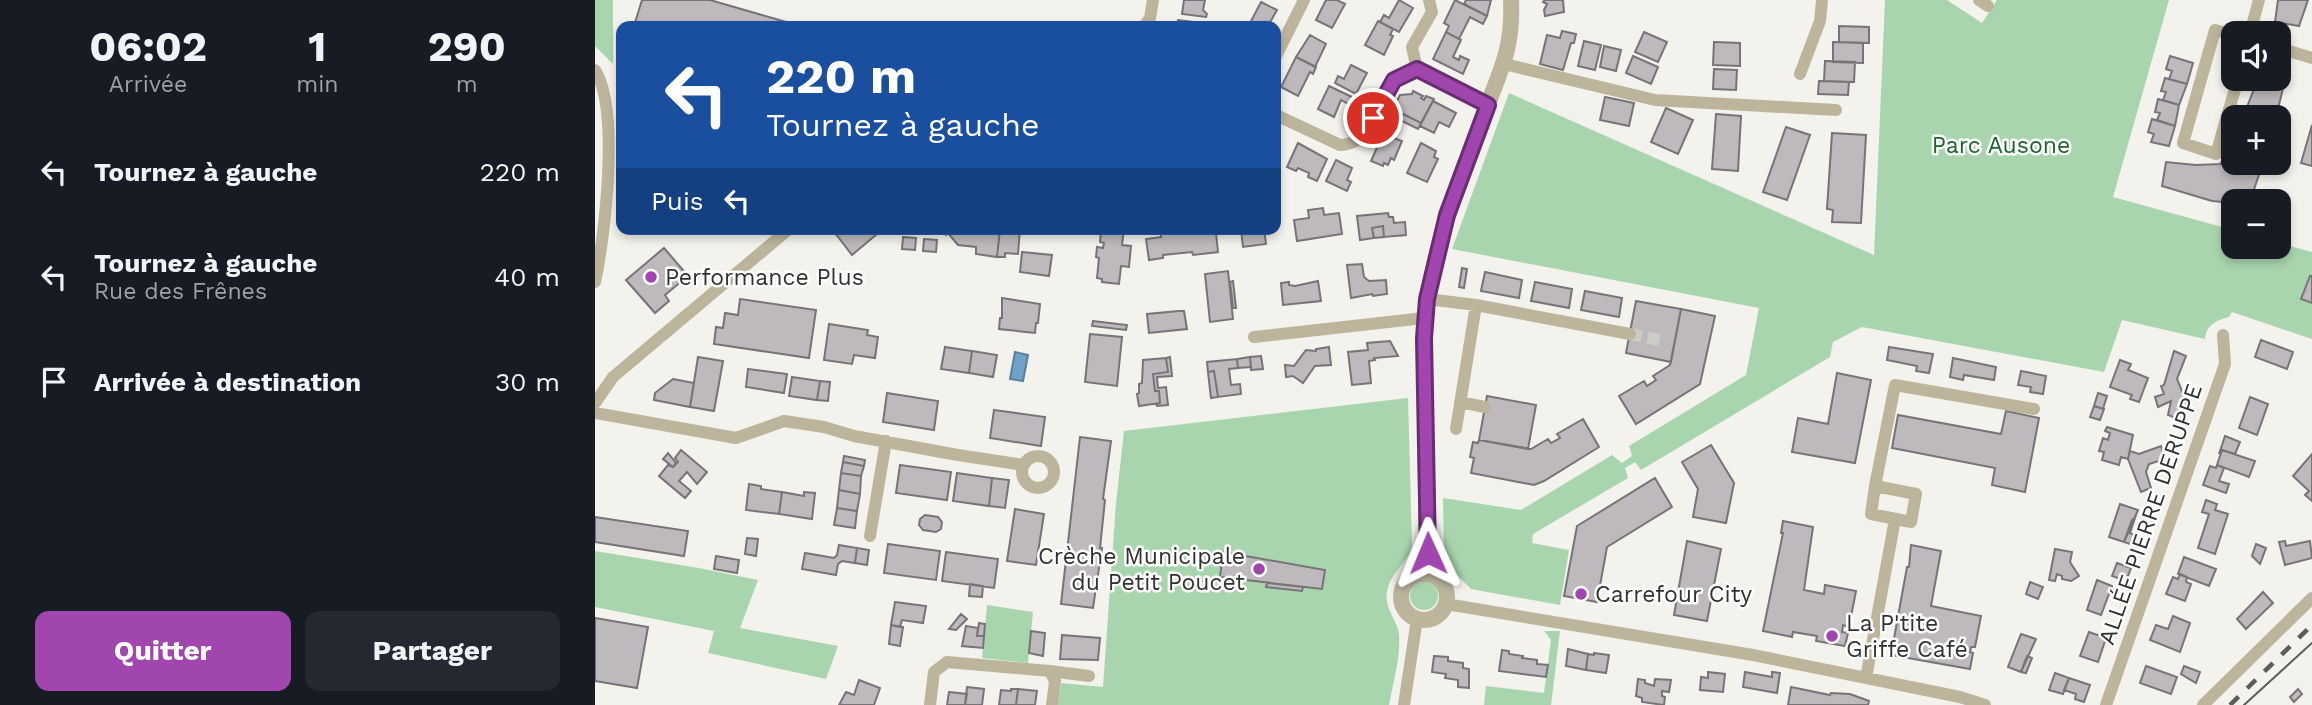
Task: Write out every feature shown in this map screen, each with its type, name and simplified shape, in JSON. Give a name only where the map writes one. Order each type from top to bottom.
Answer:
[{"type":"street","points":[[1148,21],[1153,0]]},
{"type":"street","points":[[1281,46],[1304,0]]},
{"type":"street","points":[[1417,69],[1412,47],[1432,12],[1429,0]]},
{"type":"street","points":[[1427,573],[1424,318],[1447,215],[1504,64],[1512,28],[1511,0]]},
{"type":"street","points":[[1800,74],[1820,21],[1822,0]]},
{"type":"street","points":[[2253,21],[2259,0]]},
{"type":"street","points":[[2221,32],[2215,30],[2183,144],[2216,154],[2234,91]]},
{"type":"street","points":[[2291,52],[2312,58]]},
{"type":"street","points":[[1504,64],[1655,100],[1836,110]]},
{"type":"street","points":[[1417,69],[1488,105]]},
{"type":"street","points":[[1281,117],[1340,145],[1350,145],[1363,137],[1394,80],[1417,69]]},
{"type":"street","points":[[595,70],[605,91],[607,154],[606,221],[595,282]]},
{"type":"street","points":[[595,403],[614,377],[782,235]]},
{"type":"street","points":[[1427,299],[1476,305],[1630,334]]},
{"type":"street","points":[[1456,429],[1476,305]]},
{"type":"street","points":[[1254,337],[1424,318]]},
{"type":"street","name":"ALLÉE PIERRE DERUPPE","points":[[2106,705],[2225,364],[2223,335]]},
{"type":"street","points":[[1875,486],[1916,494],[1911,522],[1871,514],[1875,486],[1895,385],[2034,409]]},
{"type":"street","points":[[1460,402],[1485,407]]},
{"type":"street","points":[[595,413],[736,438],[783,421],[824,427],[854,436],[1024,464]]},
{"type":"street","points":[[870,536],[886,441]]},
{"type":"street","points":[[1865,678],[1895,519]]},
{"type":"street","points":[[1427,573],[1444,584],[1446,604],[1431,619],[1417,619],[1405,611],[1401,591],[1408,579],[1427,573]]},
{"type":"street","points":[[2203,705],[2312,598]]},
{"type":"street","points":[[1446,604],[1753,655],[1961,697],[1985,705]]},
{"type":"street","points":[[1403,705],[1417,619]]},
{"type":"street","points":[[930,705],[934,672],[947,662],[1089,676]]},
{"type":"street","points":[[1049,671],[1055,681],[1052,705]]},
{"type":"green space","points":[[595,0],[613,0],[613,64],[595,46]]},
{"type":"green space","name":"Parc Ausone","points":[[1885,0],[1947,0],[1982,23],[1997,0],[2169,0],[2113,197],[2221,227],[2221,259],[2291,259],[2291,246],[2312,252],[2312,339],[2232,312],[2229,317],[2210,327],[2205,339],[2122,320],[2104,372],[1862,327],[1833,342],[1830,357],[1641,470],[1635,462],[1625,468],[1628,478],[1533,534],[1532,543],[1569,550],[1560,605],[1471,589],[1455,573],[1444,555],[1443,498],[1521,510],[1612,455],[1622,463],[1632,456],[1629,446],[1746,375],[1759,308],[1452,249],[1509,93],[1874,255]]},
{"type":"green space","points":[[1408,398],[1412,545],[1387,592],[1387,604],[1399,634],[1398,660],[1389,705],[1058,705],[1061,683],[1103,687],[1124,431]]},
{"type":"green space","points":[[595,551],[758,580],[740,628],[838,646],[826,679],[708,653],[714,631],[595,607]]},
{"type":"green space","points":[[1424,582],[1434,586],[1438,596],[1434,606],[1424,610],[1414,606],[1410,596],[1414,586]]},
{"type":"green space","points":[[987,605],[1033,612],[1028,663],[982,658]]},
{"type":"green space","points":[[1544,631],[1560,631],[1551,705],[1484,705],[1486,686],[1544,693],[1551,640]]},
{"type":"water","points":[[1015,352],[1028,355],[1023,381],[1010,379]]},
{"type":"building","points":[[642,0],[710,0],[783,21],[636,21]]},
{"type":"building","points":[[1184,0],[1205,0],[1203,10],[1207,14],[1206,17],[1182,14]]},
{"type":"building","points":[[1326,0],[1337,0],[1345,4],[1332,28],[1316,20]]},
{"type":"building","points":[[1399,0],[1413,8],[1399,32],[1380,22],[1384,15],[1389,18]]},
{"type":"building","points":[[1455,0],[1487,16],[1483,24],[1470,17],[1459,39],[1446,32],[1449,26],[1444,23]]},
{"type":"building","points":[[1466,0],[1491,0],[1487,16],[1464,4]]},
{"type":"building","points":[[1545,0],[1563,0],[1564,12],[1545,16]]},
{"type":"building","points":[[2278,0],[2308,0],[2299,26],[2291,25],[2291,21],[2275,21]]},
{"type":"building","points":[[1261,2],[1277,10],[1271,21],[1251,21]]},
{"type":"building","points":[[1378,21],[1393,29],[1390,35],[1393,36],[1384,55],[1365,45]]},
{"type":"building","points":[[1839,26],[1869,27],[1869,43],[1839,42]]},
{"type":"building","points":[[1562,31],[1576,34],[1563,70],[1540,64],[1547,35],[1560,38]]},
{"type":"building","points":[[1446,32],[1461,40],[1453,57],[1459,60],[1460,56],[1469,60],[1463,74],[1433,59]]},
{"type":"building","points":[[1644,32],[1667,42],[1658,62],[1635,52]]},
{"type":"building","points":[[1310,35],[1326,44],[1315,67],[1296,57]]},
{"type":"building","points":[[1584,41],[1601,45],[1595,70],[1578,66]]},
{"type":"building","points":[[1714,42],[1740,43],[1740,66],[1713,65]]},
{"type":"building","points":[[1833,42],[1863,43],[1863,63],[1833,62]]},
{"type":"building","points":[[1604,46],[1621,50],[1616,71],[1600,67]]},
{"type":"building","points":[[1633,56],[1658,67],[1651,84],[1626,73]]},
{"type":"building","points":[[2170,56],[2193,63],[2187,84],[2169,79],[2172,71],[2166,69]]},
{"type":"building","points":[[1296,57],[1316,67],[1313,74],[1310,72],[1298,96],[1281,87]]},
{"type":"building","points":[[1825,61],[1855,62],[1854,82],[1824,81]]},
{"type":"building","points":[[1351,65],[1367,73],[1356,94],[1335,83],[1338,76],[1344,79]]},
{"type":"building","points":[[1714,69],[1737,70],[1736,90],[1713,89]]},
{"type":"building","points":[[2165,78],[2187,84],[2179,105],[2163,100],[2166,92],[2161,91]]},
{"type":"building","points":[[1819,81],[1849,82],[1848,95],[1818,94]]},
{"type":"building","points":[[1329,86],[1354,98],[1350,105],[1341,100],[1334,117],[1318,109]]},
{"type":"building","points":[[1413,91],[1423,96],[1421,98],[1424,100],[1426,96],[1434,99],[1421,123],[1403,114],[1400,120],[1390,115],[1400,95],[1412,94]]},
{"type":"building","points":[[2253,91],[2282,91],[2279,105],[2248,105]]},
{"type":"building","points":[[1605,97],[1634,103],[1629,126],[1600,120]]},
{"type":"building","points":[[2158,99],[2179,105],[2175,126],[2157,120],[2160,113],[2155,112]]},
{"type":"building","points":[[1433,101],[1456,113],[1449,127],[1439,122],[1434,133],[1420,126]]},
{"type":"building","points":[[1666,108],[1693,120],[1678,154],[1651,142]]},
{"type":"building","points":[[1403,114],[1421,123],[1418,129],[1400,120]]},
{"type":"building","points":[[1716,114],[1741,116],[1738,171],[1712,169]]},
{"type":"building","points":[[2152,119],[2175,126],[2169,146],[2151,142],[2154,134],[2148,132]]},
{"type":"building","points":[[2312,125],[2312,166],[2301,163]]},
{"type":"building","points":[[1786,127],[1810,135],[1787,200],[1763,192]]},
{"type":"building","points":[[1832,133],[1866,135],[1861,223],[1832,222],[1833,210],[1827,209]]},
{"type":"building","points":[[1383,134],[1402,141],[1394,160],[1391,158],[1388,165],[1384,163],[1383,166],[1371,161]]},
{"type":"building","points":[[1298,143],[1327,159],[1317,181],[1308,177],[1309,173],[1287,167]]},
{"type":"building","points":[[1421,143],[1436,151],[1434,157],[1438,159],[1427,182],[1407,173]]},
{"type":"building","points":[[1336,160],[1352,168],[1347,180],[1351,182],[1347,191],[1326,181]]},
{"type":"building","points":[[2166,162],[2220,164],[2221,175],[2259,175],[2254,189],[2221,189],[2221,202],[2162,186]]},
{"type":"building","points":[[1323,208],[1324,215],[1339,213],[1342,234],[1297,241],[1294,220],[1309,218],[1308,210]]},
{"type":"building","points":[[1388,213],[1389,217],[1393,217],[1394,223],[1405,222],[1406,235],[1384,237],[1383,226],[1372,228],[1374,238],[1360,240],[1357,216]]},
{"type":"building","points":[[1383,226],[1384,237],[1374,238],[1372,228]]},
{"type":"building","points":[[837,235],[876,235],[852,255]]},
{"type":"building","points":[[950,235],[999,235],[997,257],[976,254],[976,247],[958,245]]},
{"type":"building","points":[[999,235],[1020,235],[1018,254],[1005,253],[1005,257],[997,257]]},
{"type":"building","points":[[1101,235],[1123,235],[1122,245],[1131,246],[1129,267],[1121,266],[1119,284],[1102,282],[1102,279],[1097,278],[1097,247],[1103,248],[1104,243],[1100,242]]},
{"type":"building","points":[[1216,235],[1218,252],[1163,255],[1163,258],[1149,260],[1146,239]]},
{"type":"building","points":[[1242,235],[1265,235],[1266,244],[1243,247]]},
{"type":"building","points":[[903,237],[916,238],[915,250],[902,249]]},
{"type":"building","points":[[924,239],[937,240],[936,252],[923,251]]},
{"type":"building","points":[[664,248],[688,276],[665,295],[669,301],[655,313],[626,280]]},
{"type":"building","points":[[1022,252],[1052,255],[1049,276],[1020,272]]},
{"type":"building","points":[[1362,264],[1364,277],[1369,281],[1386,280],[1387,294],[1351,298],[1347,265]]},
{"type":"building","points":[[1462,268],[1467,269],[1464,288],[1459,287]]},
{"type":"building","points":[[1228,271],[1233,319],[1210,322],[1205,274]]},
{"type":"building","points":[[1485,272],[1522,280],[1519,298],[1481,291]]},
{"type":"building","points":[[2312,276],[2312,303],[2301,299]]},
{"type":"building","points":[[1233,281],[1236,308],[1233,308],[1230,282]]},
{"type":"building","points":[[1318,281],[1321,301],[1283,305],[1281,283],[1289,282],[1289,285],[1295,286]]},
{"type":"building","points":[[1535,282],[1572,289],[1569,308],[1531,301]]},
{"type":"building","points":[[1585,291],[1622,298],[1619,317],[1581,310]]},
{"type":"building","points":[[1002,298],[1040,304],[1035,333],[999,329]]},
{"type":"building","points":[[740,299],[816,310],[809,358],[714,344],[716,327],[723,328],[725,313],[738,315]]},
{"type":"building","points":[[1636,301],[1681,309],[1671,362],[1626,353]]},
{"type":"building","points":[[1681,309],[1715,316],[1700,384],[1636,424],[1619,396],[1644,381],[1647,386],[1656,380],[1653,376],[1670,365]]},
{"type":"building","points":[[1184,311],[1187,329],[1149,333],[1147,314]]},
{"type":"building","points":[[1093,321],[1127,325],[1126,330],[1092,326]]},
{"type":"building","points":[[829,324],[868,330],[867,335],[878,337],[875,358],[854,355],[852,364],[824,360]]},
{"type":"building","points":[[1090,334],[1122,337],[1117,386],[1085,382]]},
{"type":"building","points":[[2261,340],[2293,352],[2287,369],[2255,357]]},
{"type":"building","points":[[1390,341],[1398,356],[1374,358],[1375,360],[1369,361],[1371,383],[1352,385],[1348,352],[1368,350],[1367,343]]},
{"type":"building","points":[[945,347],[972,351],[969,373],[941,369]]},
{"type":"building","points":[[1329,347],[1331,365],[1315,366],[1303,383],[1293,376],[1286,377],[1285,365],[1294,366],[1306,350],[1316,351]]},
{"type":"building","points":[[1889,347],[1933,354],[1929,373],[1916,371],[1917,366],[1887,360]]},
{"type":"building","points":[[972,351],[997,355],[993,377],[969,373]]},
{"type":"building","points":[[2174,351],[2186,356],[2177,379],[2184,396],[2182,403],[2189,405],[2183,421],[2168,415],[2171,401],[2158,407],[2155,397],[2164,394],[2161,386],[2164,385]]},
{"type":"building","points":[[1261,356],[1263,369],[1251,370],[1250,357]]},
{"type":"building","points":[[698,357],[723,361],[714,411],[690,407]]},
{"type":"building","points":[[1170,357],[1172,376],[1157,377],[1158,388],[1166,387],[1168,405],[1157,406],[1156,404],[1160,403],[1159,391],[1155,391],[1153,374],[1168,372],[1166,358]]},
{"type":"building","points":[[1250,357],[1251,367],[1238,368],[1237,359]]},
{"type":"building","points":[[1166,358],[1168,372],[1153,374],[1160,403],[1139,406],[1137,394],[1139,384],[1142,383],[1143,360]]},
{"type":"building","points":[[1953,358],[1996,367],[1994,380],[1964,375],[1963,380],[1950,377]]},
{"type":"building","points":[[1237,359],[1238,368],[1229,369],[1231,385],[1240,384],[1241,394],[1218,397],[1214,371],[1208,372],[1207,362]]},
{"type":"building","points":[[2120,360],[2131,364],[2128,370],[2148,378],[2139,402],[2130,399],[2132,395],[2110,387]]},
{"type":"building","points":[[748,369],[787,374],[784,393],[746,387]]},
{"type":"building","points":[[1214,371],[1218,397],[1211,398],[1208,372]]},
{"type":"building","points":[[2021,371],[2046,376],[2043,394],[2030,392],[2031,387],[2018,385]]},
{"type":"building","points":[[1837,373],[1871,380],[1855,463],[1792,452],[1798,418],[1828,424]]},
{"type":"building","points":[[792,377],[820,381],[817,400],[789,396]]},
{"type":"building","points":[[673,379],[694,383],[690,407],[654,400],[655,393]]},
{"type":"building","points":[[820,381],[830,382],[828,401],[817,400]]},
{"type":"building","points":[[887,393],[938,401],[934,430],[883,422]]},
{"type":"building","points":[[2098,393],[2107,396],[2103,409],[2094,406]]},
{"type":"building","points":[[1487,396],[1536,405],[1528,449],[1479,440]]},
{"type":"building","points":[[2250,397],[2268,404],[2257,435],[2239,428]]},
{"type":"building","points":[[2094,406],[2104,409],[2100,420],[2090,417]]},
{"type":"building","points":[[994,410],[1045,417],[1041,446],[990,438]]},
{"type":"building","points":[[2006,411],[2039,418],[2025,492],[1992,485],[1995,468],[1892,448],[1898,415],[2001,434]]},
{"type":"building","points":[[1583,419],[1599,447],[1544,481],[1534,485],[1471,473],[1473,442],[1478,443],[1479,440],[1531,449],[1548,439],[1551,443],[1560,438],[1557,434]]},
{"type":"building","points":[[2107,427],[2133,435],[2128,459],[2121,457],[2119,465],[2102,460],[2104,452],[2099,451],[2103,438],[2108,440],[2110,433],[2105,431]]},
{"type":"building","points":[[2225,436],[2240,442],[2235,454],[2222,450],[2219,454]]},
{"type":"building","points":[[1080,437],[1111,441],[1103,499],[1102,548],[1093,608],[1061,604]]},
{"type":"building","points":[[1711,445],[1734,483],[1726,523],[1693,517],[1698,489],[1682,462]]},
{"type":"building","points":[[2161,446],[2165,459],[2149,464],[2146,472],[2151,488],[2141,492],[2128,459],[2130,451],[2139,454]]},
{"type":"building","points":[[681,450],[707,472],[697,484],[687,472],[679,481],[691,491],[685,498],[659,476],[668,465],[673,467],[678,462],[675,458]]},
{"type":"building","points":[[2222,450],[2255,461],[2249,477],[2217,465]]},
{"type":"building","points":[[668,453],[676,463],[673,467],[663,459]]},
{"type":"building","points":[[2312,454],[2312,501],[2305,495],[2309,491],[2293,476]]},
{"type":"building","points":[[844,456],[865,460],[864,466],[843,462]]},
{"type":"building","points":[[843,462],[864,466],[861,476],[841,473]]},
{"type":"building","points":[[900,465],[951,472],[947,500],[896,493]]},
{"type":"building","points":[[2217,465],[2224,468],[2219,481],[2229,484],[2226,493],[2203,485],[2210,466],[2216,468]]},
{"type":"building","points":[[841,473],[861,476],[860,494],[839,490]]},
{"type":"building","points":[[957,473],[992,478],[989,506],[953,501]]},
{"type":"building","points":[[992,478],[1009,480],[1005,508],[989,506]]},
{"type":"building","points":[[1655,478],[1672,507],[1607,547],[1597,602],[1564,596],[1577,526]]},
{"type":"building","points":[[749,484],[782,492],[779,514],[746,510]]},
{"type":"building","points":[[839,490],[860,494],[857,511],[837,508]]},
{"type":"building","points":[[782,492],[804,496],[804,492],[815,493],[812,519],[779,514]]},
{"type":"building","points":[[2206,500],[2217,504],[2215,510],[2228,514],[2215,554],[2198,548],[2209,514],[2202,512]]},
{"type":"building","points":[[2120,504],[2138,510],[2124,542],[2109,537]]},
{"type":"building","points":[[837,508],[857,511],[855,528],[834,525]]},
{"type":"building","points":[[1015,509],[1044,514],[1036,565],[1007,561]]},
{"type":"building","points":[[925,515],[938,517],[942,522],[941,529],[936,532],[923,530],[919,525],[920,519]]},
{"type":"building","points":[[595,517],[688,531],[684,556],[595,542]]},
{"type":"building","points":[[2135,518],[2130,533],[2134,535],[2130,544],[2124,542]]},
{"type":"building","points":[[1783,521],[1813,527],[1804,590],[1824,594],[1825,585],[1856,591],[1849,627],[1843,625],[1842,632],[1848,633],[1845,646],[1816,641],[1817,636],[1793,632],[1792,637],[1763,631],[1783,533]]},
{"type":"building","points":[[747,538],[758,539],[756,556],[745,554]]},
{"type":"building","points":[[1687,541],[1721,549],[1707,621],[1674,615]]},
{"type":"building","points":[[2285,541],[2286,546],[2310,541],[2312,558],[2285,565],[2279,542]]},
{"type":"building","points":[[888,544],[940,551],[936,580],[884,573]]},
{"type":"building","points":[[2256,544],[2266,548],[2260,564],[2252,556]]},
{"type":"building","points":[[839,545],[857,548],[855,563],[842,561],[838,564],[836,575],[802,569],[805,553],[834,558]]},
{"type":"building","points":[[1911,545],[1941,551],[1931,606],[1981,616],[1975,647],[1971,647],[1970,652],[1973,653],[1970,669],[1891,655]]},
{"type":"building","points":[[857,548],[869,550],[867,565],[855,563]]},
{"type":"building","points":[[2055,549],[2072,552],[2070,562],[2079,576],[2071,581],[2062,579],[2062,576],[2057,574],[2055,581],[2049,580]]},
{"type":"building","points":[[946,552],[998,559],[994,588],[942,581]]},
{"type":"building","points":[[1223,552],[1325,570],[1322,589],[1220,577]]},
{"type":"building","points":[[716,556],[739,560],[737,573],[714,569]]},
{"type":"building","points":[[2184,557],[2216,569],[2209,586],[2178,574]]},
{"type":"building","points":[[2117,563],[2131,568],[2126,581],[2112,576]]},
{"type":"building","points":[[2180,574],[2187,577],[2186,582],[2191,584],[2185,601],[2166,594],[2173,577],[2178,579]]},
{"type":"building","points":[[2097,580],[2112,586],[2101,615],[2087,610]]},
{"type":"building","points":[[2030,582],[2043,587],[2038,599],[2026,594]]},
{"type":"building","points":[[1267,583],[1303,587],[1302,591],[1266,587]]},
{"type":"building","points":[[970,584],[983,586],[982,597],[969,596]]},
{"type":"building","points":[[2263,592],[2273,603],[2246,629],[2237,619]]},
{"type":"building","points":[[895,602],[926,606],[923,623],[902,620],[900,627],[891,625]]},
{"type":"building","points":[[961,614],[967,619],[956,630],[949,629]]},
{"type":"building","points":[[2173,616],[2190,623],[2180,652],[2150,640],[2156,625],[2168,629]]},
{"type":"building","points":[[595,618],[648,627],[637,688],[595,681]]},
{"type":"building","points":[[979,623],[985,624],[984,636],[977,636]]},
{"type":"building","points":[[891,625],[903,627],[900,646],[889,644]]},
{"type":"building","points":[[966,626],[978,628],[977,636],[984,636],[983,648],[962,646]]},
{"type":"building","points":[[1031,631],[1045,633],[1043,656],[1029,653]]},
{"type":"building","points":[[2089,632],[2106,638],[2098,662],[2080,656]]},
{"type":"building","points":[[2021,634],[2036,639],[2021,672],[2008,667]]},
{"type":"building","points":[[1062,635],[1100,638],[1098,660],[1060,659]]},
{"type":"building","points":[[1568,649],[1588,654],[1586,670],[1566,666]]},
{"type":"building","points":[[1502,650],[1523,656],[1522,658],[1537,660],[1537,664],[1548,665],[1546,677],[1499,671]]},
{"type":"building","points":[[1588,654],[1609,655],[1606,673],[1586,670]]},
{"type":"building","points":[[1434,656],[1448,657],[1448,661],[1463,663],[1463,668],[1469,669],[1469,688],[1458,687],[1458,680],[1445,678],[1446,674],[1432,672]]},
{"type":"building","points":[[2027,656],[2032,658],[2026,673],[2021,672]]},
{"type":"building","points":[[2146,666],[2177,677],[2171,694],[2140,683]]},
{"type":"building","points":[[2184,666],[2200,672],[2196,683],[2181,674]]},
{"type":"building","points":[[1708,672],[1725,674],[1723,692],[1700,690],[1701,677],[1708,678]]},
{"type":"building","points":[[1745,672],[1772,677],[1772,672],[1780,673],[1777,693],[1743,687]]},
{"type":"building","points":[[2055,673],[2069,678],[2063,694],[2049,690]]},
{"type":"building","points":[[2069,678],[2090,685],[2084,702],[2075,699],[2076,694],[2064,690]]},
{"type":"building","points":[[1638,679],[1654,686],[1655,679],[1671,680],[1669,692],[1662,691],[1662,696],[1665,697],[1664,705],[1642,702],[1642,698],[1636,696]]},
{"type":"building","points":[[859,680],[880,688],[874,705],[839,705],[846,692],[854,695]]},
{"type":"building","points":[[967,687],[984,689],[982,705],[965,705]]},
{"type":"building","points":[[1791,687],[1830,695],[1850,694],[1869,701],[1868,705],[1788,705]]},
{"type":"building","points":[[1018,689],[1016,705],[999,705],[1001,690]]},
{"type":"building","points":[[1018,689],[1037,691],[1035,705],[1016,705]]},
{"type":"building","points":[[2298,689],[2302,694],[2294,702],[2290,697]]},
{"type":"building","points":[[949,692],[967,694],[965,705],[947,705]]},
{"type":"tunnel","points":[[1630,334],[1663,341]]},
{"type":"tram line","points":[[2244,705],[2312,643]]},
{"type":"railway","points":[[2230,705],[2312,625]]},
{"type":"place","name":"Performance Plus","points":[[651,277]]},
{"type":"place","name":"Crèche Municipale du Petit Poucet","points":[[1259,569]]},
{"type":"place","name":"Carrefour City","points":[[1581,594]]},
{"type":"place","name":"La P'tite Griffe Café","points":[[1832,636]]},
{"type":"route","points":[[1373,118],[1394,80],[1417,69],[1488,105],[1447,215],[1424,318],[1428,553]]}]
